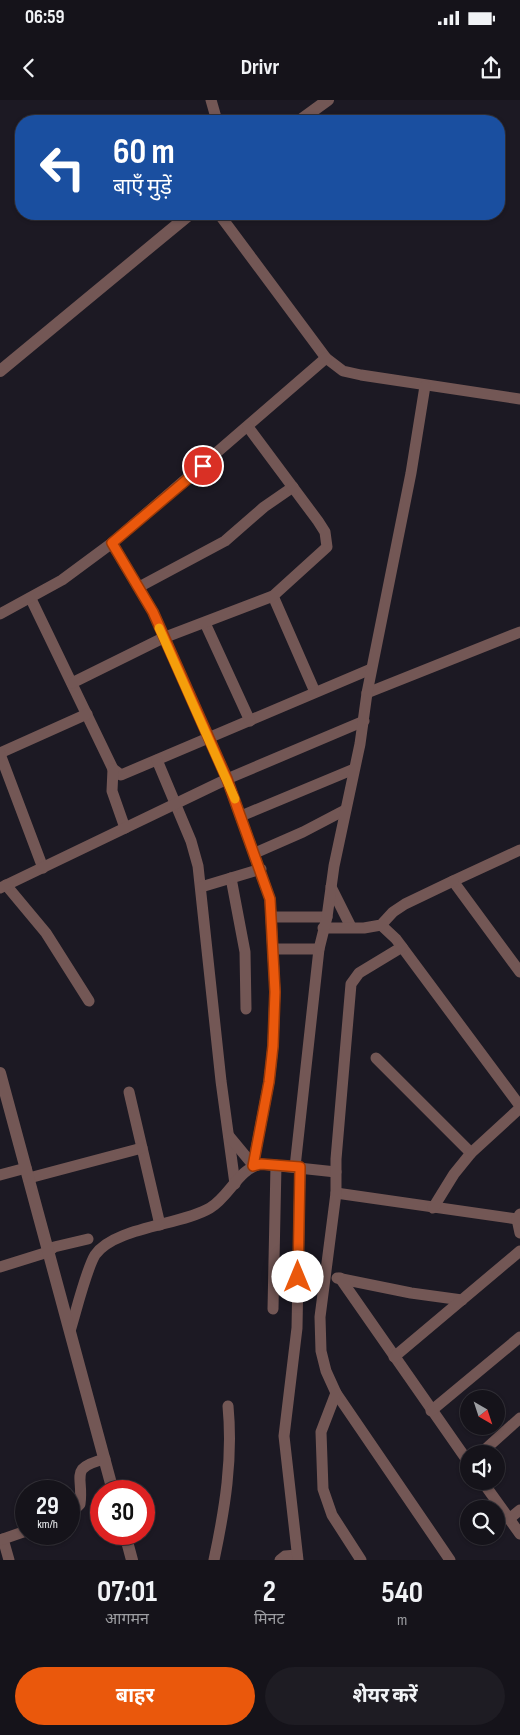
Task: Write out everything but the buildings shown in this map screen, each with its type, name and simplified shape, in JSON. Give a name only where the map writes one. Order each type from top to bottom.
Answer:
[{"type":"street","points":[[211,100],[215,115]]},
{"type":"street","points":[[307,115],[328,100]]},
{"type":"street","points":[[0,371],[183,220]]},
{"type":"street","points":[[223,220],[326,358],[343,371],[425,386],[520,399]]},
{"type":"street","points":[[0,614],[31,599],[62,580],[112,543],[326,358]]},
{"type":"street","points":[[280,1560],[285,1556],[297,1557],[284,1436],[297,1328],[297,1167],[318,950],[364,721],[371,669],[411,473],[425,386]]},
{"type":"street","points":[[72,683],[163,638],[272,596],[326,547],[325,532],[248,427]]},
{"type":"street","points":[[139,587],[225,540],[293,487]]},
{"type":"street","points":[[70,1331],[94,1257],[98,1251],[113,1241],[209,1209],[221,1200],[253,1166],[269,1082],[273,1046],[274,949],[272,917],[270,899],[261,869],[227,779],[209,738],[139,587],[112,543]]},
{"type":"street","points":[[272,596],[315,692]]},
{"type":"street","points":[[31,599],[113,769],[121,775],[371,669]]},
{"type":"street","points":[[205,622],[250,721]]},
{"type":"street","points":[[367,693],[520,632]]},
{"type":"street","points":[[43,868],[0,753],[87,714]]},
{"type":"street","points":[[89,1001],[46,933],[3,886],[227,779],[364,721]]},
{"type":"street","points":[[157,760],[176,803],[193,850],[201,887],[234,1184]]},
{"type":"street","points":[[113,769],[112,791],[125,828]]},
{"type":"street","points":[[241,816],[354,769]]},
{"type":"street","points":[[255,853],[303,832],[345,810]]},
{"type":"street","points":[[272,917],[364,928],[382,925],[393,912],[405,904],[520,850]]},
{"type":"street","points":[[201,887],[261,869]]},
{"type":"street","points":[[231,878],[245,952],[246,1009]]},
{"type":"street","points":[[453,881],[520,972]]},
{"type":"street","points":[[331,887],[352,927]]},
{"type":"street","points":[[382,925],[402,946],[520,1107],[471,1154],[454,1174],[432,1208]]},
{"type":"street","points":[[402,946],[359,973],[351,984],[336,1172],[336,1193],[320,1317],[320,1340],[326,1371],[336,1394],[450,1560]]},
{"type":"street","points":[[274,949],[318,950]]},
{"type":"street","points":[[376,1058],[471,1154]]},
{"type":"street","points":[[0,1073],[110,1480]]},
{"type":"street","points":[[129,1092],[160,1225]]},
{"type":"street","points":[[228,1135],[253,1166]]},
{"type":"street","points":[[0,1175],[28,1173],[142,1148]]},
{"type":"street","points":[[253,1166],[276,1165],[336,1172]]},
{"type":"street","points":[[273,1309],[276,1165]]},
{"type":"street","points":[[336,1193],[432,1208],[518,1216],[520,1233]]},
{"type":"street","points":[[0,1266],[48,1252],[54,1247],[88,1239]]},
{"type":"street","points":[[394,1357],[520,1251]]},
{"type":"street","points":[[326,1276],[411,1293],[462,1300]]},
{"type":"street","points":[[340,1278],[460,1451]]},
{"type":"street","points":[[431,1411],[520,1337]]},
{"type":"street","points":[[336,1394],[321,1432],[323,1488],[332,1515],[361,1560]]},
{"type":"street","points":[[214,1560],[226,1504],[230,1470],[231,1440],[228,1406]]},
{"type":"street","points":[[490,1445],[520,1418]]},
{"type":"street","points":[[78,1480],[78,1474],[82,1468],[105,1459]]},
{"type":"street","points":[[488,1490],[520,1534]]},
{"type":"street","points":[[509,1519],[520,1510]]},
{"type":"street","points":[[9,1560],[2,1539],[15,1535]]},
{"type":"street","points":[[128,1545],[132,1560]]},
{"type":"slow traffic","points":[[159,628],[235,799]]},
{"type":"route","points":[[203,466],[112,543],[153,612],[227,779],[268,890],[272,907],[274,953],[273,1046],[269,1082],[253,1166],[261,1164],[300,1167],[298,1277]]}]
